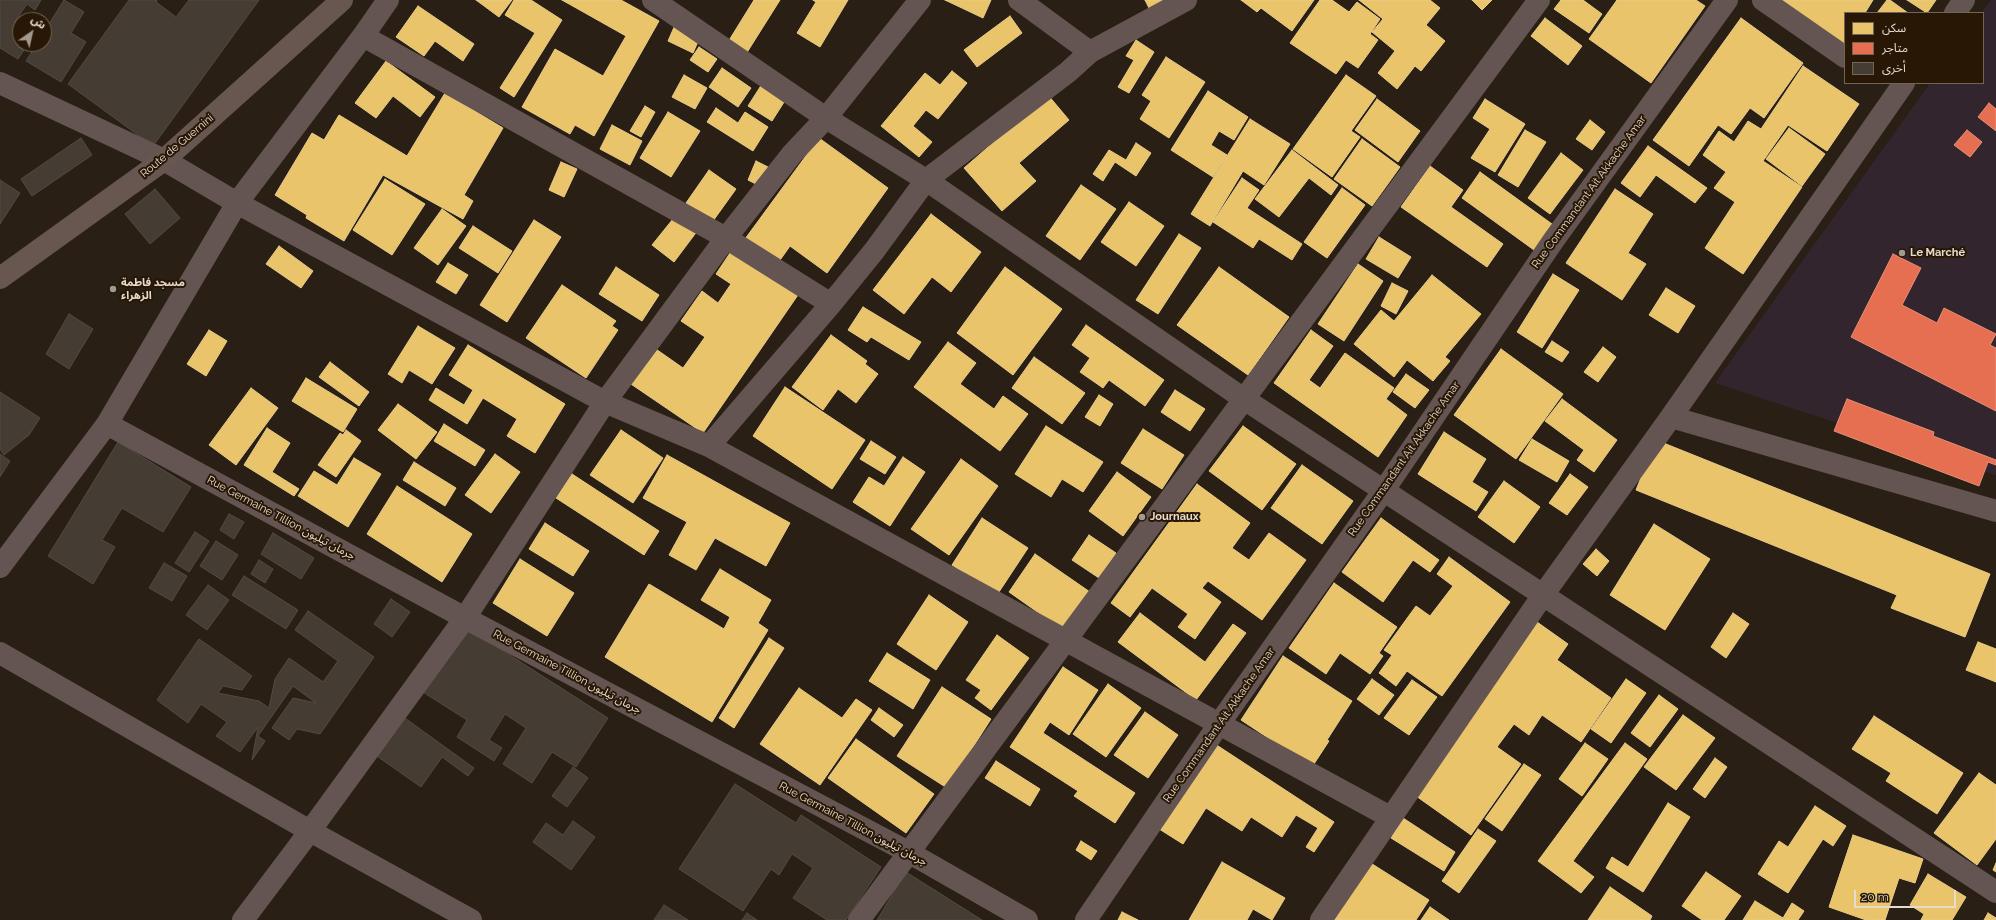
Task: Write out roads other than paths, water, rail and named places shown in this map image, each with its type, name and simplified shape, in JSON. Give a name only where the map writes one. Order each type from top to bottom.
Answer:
[{"type":"street","name":"Route de Guernini","points":[[0,278],[164,160],[342,0]]},
{"type":"street","points":[[0,567],[107,424],[237,203],[363,36],[388,0]]},
{"type":"street","points":[[653,0],[826,118],[926,180],[1244,399],[1996,892]]},
{"type":"street","points":[[243,920],[310,831],[465,618],[605,402],[726,238],[792,154],[826,118],[920,0]]},
{"type":"street","points":[[1019,0],[1090,52]]},
{"type":"street","points":[[710,446],[831,304],[874,251],[926,180],[1068,72],[1090,52],[1186,0]]},
{"type":"street","points":[[860,920],[908,852],[1539,0]]},
{"type":"street","name":"Rue Commandant Ait Akkache Amar","points":[[1086,920],[1219,724],[1384,490],[1553,241],[1727,0]]},
{"type":"street","points":[[1763,0],[1844,56]]},
{"type":"street","points":[[1956,12],[1964,0]]},
{"type":"street","points":[[363,36],[726,238],[831,304]]},
{"type":"street","points":[[0,83],[164,160],[237,203],[605,402],[710,446],[1390,817]]},
{"type":"street","points":[[1321,920],[1543,595],[1671,417],[1894,86]]},
{"type":"street","points":[[1671,417],[1996,511]]},
{"type":"street","name":"Rue Germaine Tillion جرمان تيليون","points":[[107,424],[465,618],[908,852],[1026,920]]},
{"type":"street","points":[[0,653],[310,831],[471,920]]},
{"type":"place","name":"Le Marché","points":[[1902,253]]},
{"type":"place","name":"مسجد فاطمة الزهراء","points":[[113,289]]},
{"type":"place","name":"Journaux","points":[[1142,517]]}]
